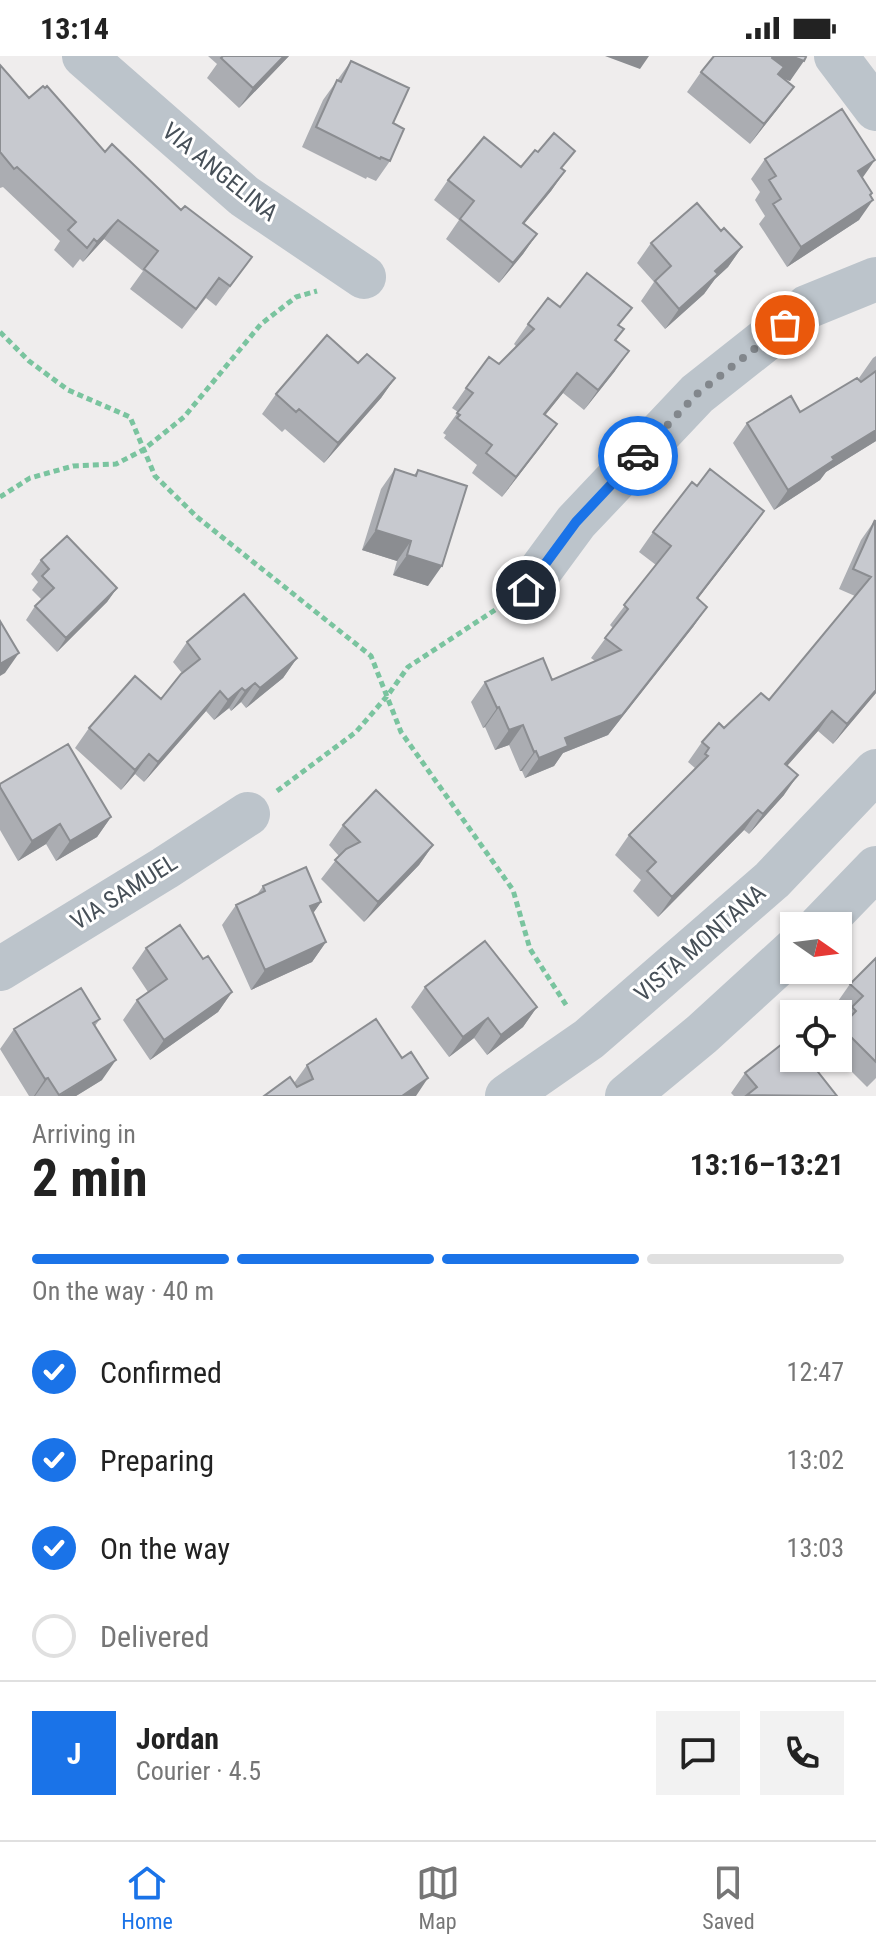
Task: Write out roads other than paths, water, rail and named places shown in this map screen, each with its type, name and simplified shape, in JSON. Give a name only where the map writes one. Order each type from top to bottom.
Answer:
[{"type":"street","name":"VIA ANGELINA","points":[[84,56],[244,196],[364,277]]},
{"type":"street","points":[[836,56],[876,109]]},
{"type":"street","points":[[526,590],[576,522],[697,394],[807,307],[876,279]]},
{"type":"street","name":"VISTA MONTANA","points":[[507,1096],[589,1039],[772,880],[876,771]]},
{"type":"street","name":"VIA SAMUEL","points":[[0,969],[248,814]]},
{"type":"street","points":[[834,912],[876,868]]},
{"type":"street","points":[[627,1096],[702,1034],[780,963]]}]
